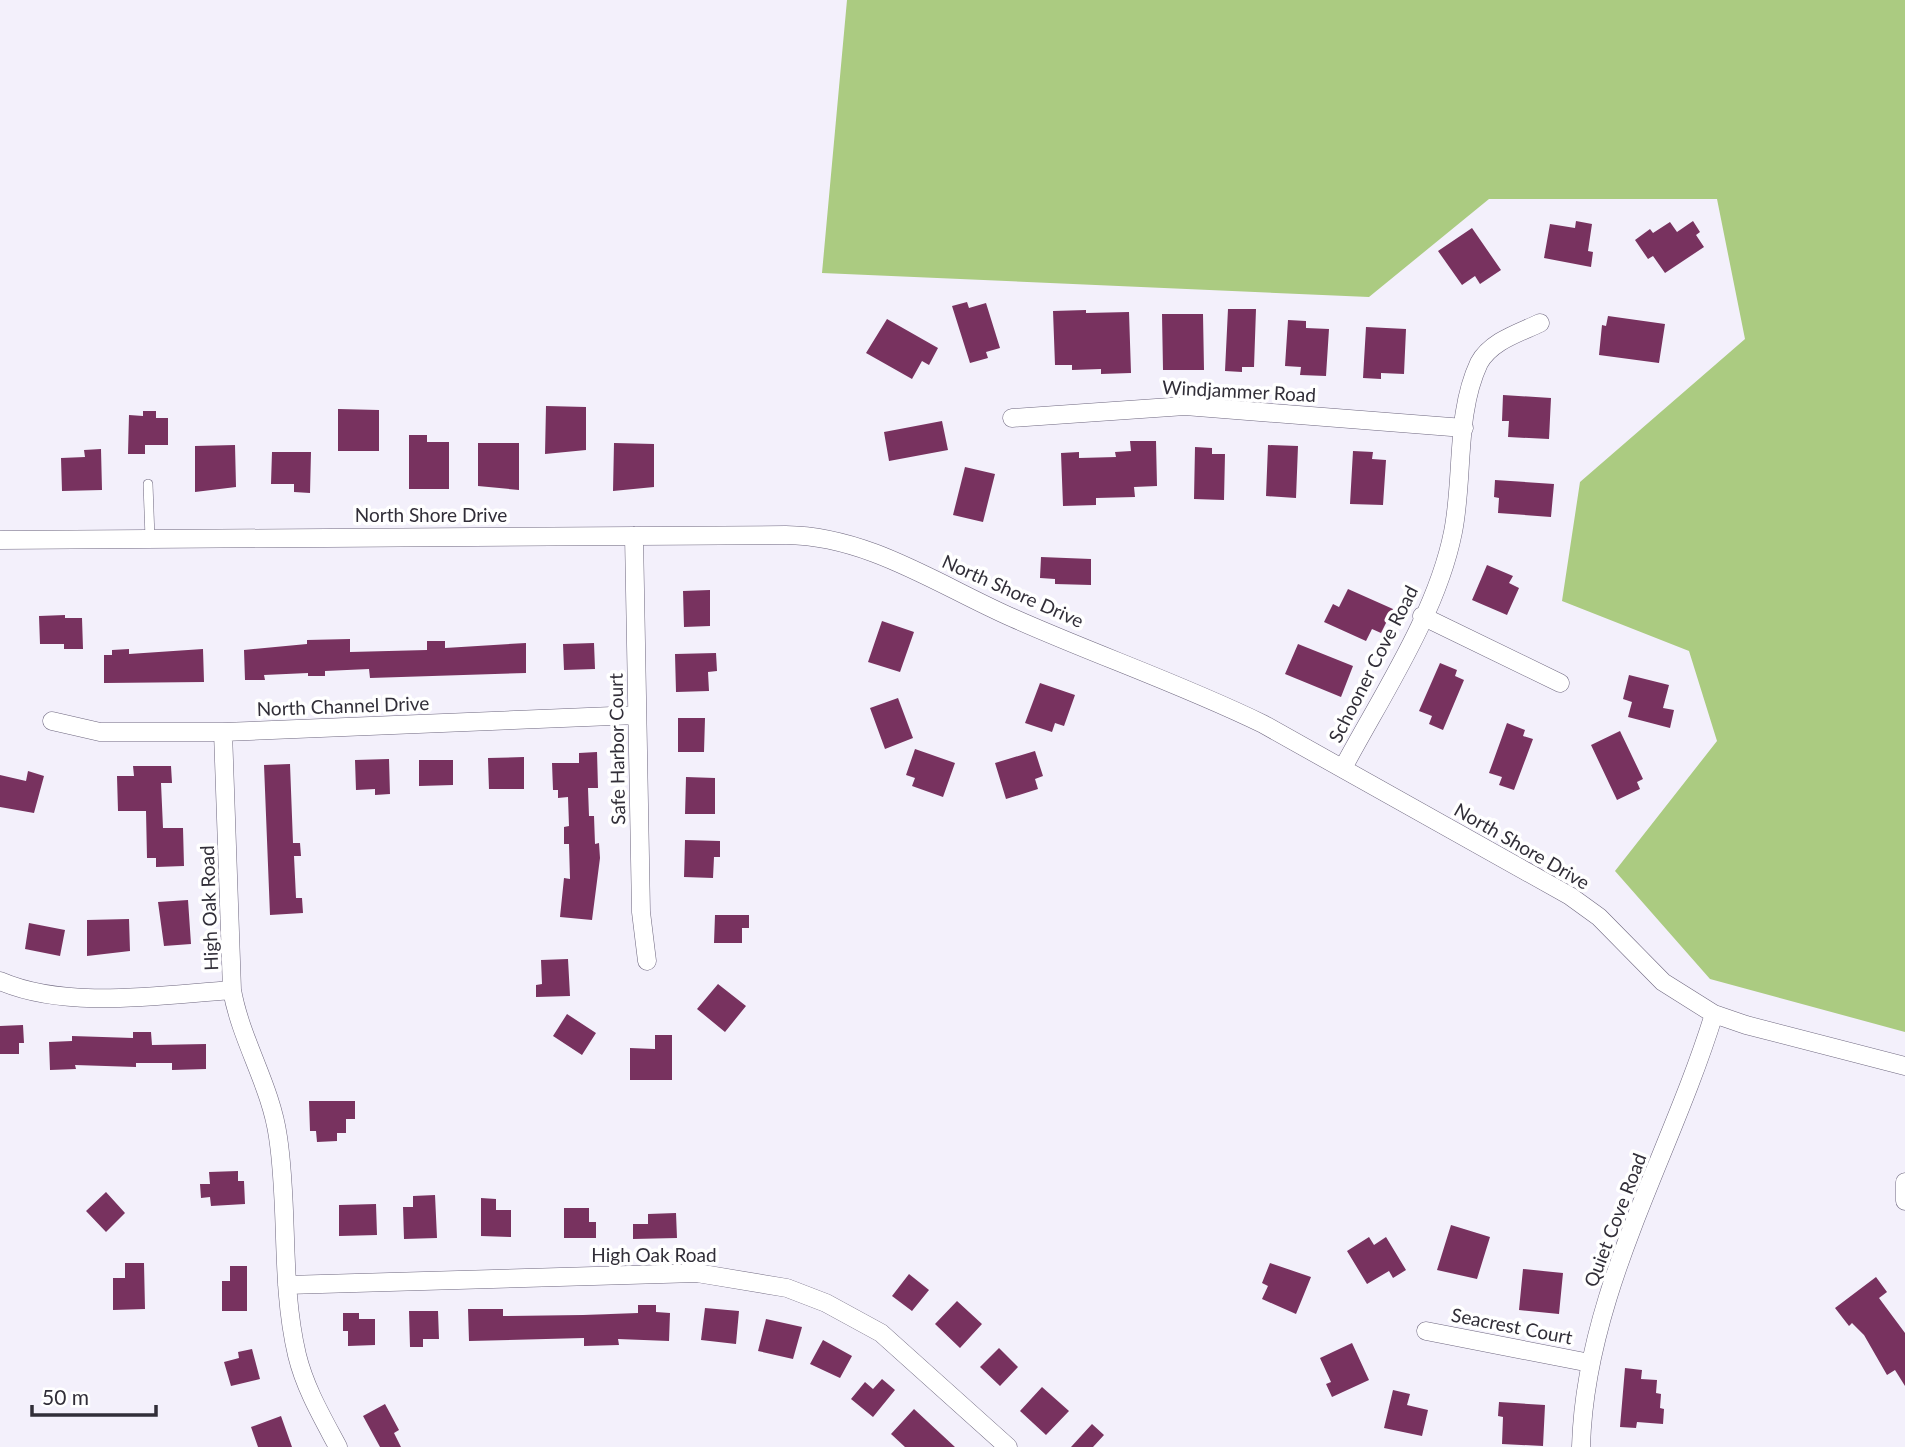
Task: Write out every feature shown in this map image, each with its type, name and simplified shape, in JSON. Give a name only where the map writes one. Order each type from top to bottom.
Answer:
[{"type":"street","name":"Schooner Cove Road","points":[[1343,768],[1434,592],[1453,533],[1464,428],[1470,391],[1480,362],[1501,341],[1540,323]]},
{"type":"street","name":"Windjammer Road","points":[[1012,418],[1185,406],[1464,428]]},
{"type":"street","name":"Safe Harbor Court","points":[[634,536],[641,912],[647,961]]},
{"type":"street","name":"North Shore Drive","points":[[0,540],[810,536],[841,542],[894,560],[1015,619],[1219,703],[1343,768],[1570,896],[1599,917],[1663,982],[1714,1014],[1746,1026],[1905,1066]]},
{"type":"street","points":[[1422,616],[1560,683]]},
{"type":"street","name":"North Channel Drive","points":[[51,721],[100,732],[223,732],[637,715]]},
{"type":"street","name":"High Oak Road","points":[[223,732],[232,990],[236,1015],[267,1093],[278,1136],[287,1285],[297,1355],[307,1387],[338,1447]]},
{"type":"street","points":[[0,982],[54,997],[157,996],[232,990]]},
{"type":"street","name":"Quiet Cove Road","points":[[1581,1447],[1590,1363],[1608,1298],[1714,1014]]},
{"type":"street","points":[[1905,1182],[1905,1201]]},
{"type":"street","name":"High Oak Road","points":[[287,1285],[697,1273],[787,1288],[836,1308],[881,1333],[1008,1447]]},
{"type":"street","name":"Seacrest Court","points":[[1426,1331],[1590,1363]]},
{"type":"lane","points":[[148,484],[150,538]]},
{"type":"green space","points":[[847,0],[1905,0],[1905,1032],[1710,979],[1615,871],[1717,741],[1689,651],[1562,601],[1580,482],[1745,339],[1717,199],[1489,199],[1369,297],[822,273]]},
{"type":"building","points":[[1576,221],[1592,224],[1588,251],[1593,252],[1591,267],[1544,258],[1550,224],[1575,228]]},
{"type":"building","points":[[1693,221],[1700,232],[1696,235],[1704,247],[1665,273],[1653,256],[1648,259],[1635,240],[1650,229],[1653,233],[1670,222],[1677,232]]},
{"type":"building","points":[[1472,228],[1501,270],[1480,284],[1475,276],[1462,285],[1438,251]]},
{"type":"building","points":[[967,302],[969,308],[986,303],[1000,348],[986,352],[988,358],[970,363],[952,306]]},
{"type":"building","points":[[1228,309],[1256,309],[1254,367],[1242,367],[1242,372],[1225,371]]},
{"type":"building","points":[[1086,310],[1086,313],[1129,312],[1131,373],[1101,374],[1101,369],[1072,370],[1072,365],[1055,365],[1053,311]]},
{"type":"building","points":[[1162,314],[1203,314],[1204,370],[1163,370]]},
{"type":"building","points":[[1608,316],[1665,324],[1659,363],[1599,355],[1602,325],[1606,326]]},
{"type":"building","points":[[887,319],[938,348],[929,365],[922,361],[912,379],[866,353]]},
{"type":"building","points":[[1288,320],[1306,321],[1306,328],[1329,329],[1326,376],[1300,375],[1301,367],[1285,366]]},
{"type":"building","points":[[1366,327],[1406,329],[1404,374],[1381,373],[1381,379],[1363,378]]},
{"type":"building","points":[[1503,395],[1551,398],[1549,439],[1508,437],[1509,421],[1502,421]]},
{"type":"building","points":[[546,406],[586,407],[586,450],[545,454]]},
{"type":"building","points":[[338,409],[379,410],[379,451],[338,451]]},
{"type":"building","points":[[143,411],[156,411],[156,418],[168,418],[168,445],[145,445],[145,454],[128,454],[129,415],[143,416]]},
{"type":"building","points":[[942,421],[948,450],[889,461],[884,432]]},
{"type":"building","points":[[409,435],[427,435],[427,442],[449,442],[449,489],[409,489]]},
{"type":"building","points":[[1130,441],[1156,441],[1157,486],[1134,487],[1135,497],[1096,498],[1096,505],[1063,506],[1061,453],[1079,452],[1079,458],[1116,457],[1115,452],[1131,451]]},
{"type":"building","points":[[478,443],[519,443],[519,490],[478,486]]},
{"type":"building","points":[[614,443],[654,444],[654,487],[613,491]]},
{"type":"building","points":[[235,445],[236,487],[195,492],[195,446]]},
{"type":"building","points":[[1268,445],[1298,446],[1296,498],[1266,496]]},
{"type":"building","points":[[1195,447],[1212,448],[1212,454],[1225,454],[1224,500],[1194,499]]},
{"type":"building","points":[[101,449],[102,490],[62,491],[61,458],[85,457],[84,450]]},
{"type":"building","points":[[1353,451],[1373,452],[1372,459],[1386,460],[1383,505],[1350,504]]},
{"type":"building","points":[[272,452],[311,452],[310,493],[294,492],[294,484],[271,484]]},
{"type":"building","points":[[965,467],[995,474],[983,522],[953,515]]},
{"type":"building","points":[[1495,480],[1554,484],[1551,517],[1498,513],[1499,498],[1494,497]]},
{"type":"building","points":[[1041,557],[1091,559],[1091,585],[1055,584],[1055,579],[1040,578]]},
{"type":"building","points":[[1487,565],[1513,576],[1509,583],[1519,588],[1507,615],[1472,600]]},
{"type":"building","points":[[1348,589],[1393,609],[1381,633],[1372,629],[1366,641],[1324,622],[1333,604],[1339,607]]},
{"type":"building","points":[[710,590],[710,626],[684,627],[683,591]]},
{"type":"building","points":[[65,615],[65,618],[82,618],[83,649],[64,649],[64,644],[40,644],[39,616]]},
{"type":"building","points":[[882,621],[914,632],[900,672],[868,662]]},
{"type":"building","points":[[350,639],[350,652],[427,650],[427,641],[445,641],[445,648],[526,643],[526,673],[370,678],[369,669],[325,671],[325,676],[308,676],[308,673],[264,675],[265,680],[245,680],[244,650],[307,644],[307,640]]},
{"type":"building","points":[[594,643],[595,669],[564,670],[563,644]]},
{"type":"building","points":[[1298,644],[1353,666],[1341,697],[1285,674]]},
{"type":"building","points":[[129,649],[129,654],[203,649],[204,682],[104,683],[104,655],[112,655],[112,650]]},
{"type":"building","points":[[716,653],[717,671],[708,672],[709,691],[676,692],[675,654]]},
{"type":"building","points":[[1440,663],[1457,670],[1455,676],[1464,680],[1443,730],[1429,724],[1432,716],[1419,711]]},
{"type":"building","points":[[1629,675],[1669,685],[1663,708],[1674,710],[1670,728],[1628,717],[1632,702],[1623,699]]},
{"type":"building","points":[[1040,683],[1075,695],[1064,726],[1055,723],[1052,732],[1025,723]]},
{"type":"building","points":[[898,698],[913,738],[885,749],[870,708]]},
{"type":"building","points":[[678,718],[705,718],[704,752],[678,752]]},
{"type":"building","points":[[1507,723],[1525,730],[1523,736],[1533,739],[1514,790],[1499,785],[1502,777],[1489,773]]},
{"type":"building","points":[[1620,731],[1643,779],[1637,782],[1640,789],[1617,800],[1591,745]]},
{"type":"building","points":[[915,749],[955,763],[943,797],[912,786],[915,778],[906,775]]},
{"type":"building","points":[[1035,751],[1043,776],[1035,779],[1038,789],[1006,799],[995,763]]},
{"type":"building","points":[[597,752],[598,788],[588,788],[589,816],[594,816],[595,844],[599,843],[600,858],[592,920],[560,917],[564,878],[570,879],[569,844],[564,844],[564,827],[569,826],[568,797],[558,798],[558,790],[553,790],[552,763],[579,763],[579,753]]},
{"type":"building","points":[[524,757],[524,789],[489,789],[488,758]]},
{"type":"building","points":[[389,759],[390,794],[375,795],[375,789],[356,790],[355,760]]},
{"type":"building","points":[[419,760],[453,760],[453,785],[419,786]]},
{"type":"building","points":[[290,764],[293,843],[300,843],[301,856],[294,856],[296,898],[302,898],[303,913],[270,915],[264,765]]},
{"type":"building","points":[[133,766],[171,766],[172,783],[161,783],[163,828],[183,828],[184,866],[156,867],[156,858],[147,858],[146,811],[118,811],[117,776],[134,776]]},
{"type":"building","points":[[28,771],[44,776],[34,813],[0,807],[0,775],[26,781]]},
{"type":"building","points":[[686,777],[715,778],[715,814],[685,814]]},
{"type":"building","points":[[685,840],[720,841],[720,857],[714,857],[713,878],[684,877]]},
{"type":"building","points":[[188,900],[191,944],[164,946],[158,902]]},
{"type":"building","points":[[715,915],[749,915],[749,928],[742,928],[742,943],[714,943]]},
{"type":"building","points":[[129,919],[130,951],[87,956],[87,920]]},
{"type":"building","points":[[29,923],[65,930],[60,956],[25,949]]},
{"type":"building","points":[[568,959],[570,996],[536,997],[536,985],[542,984],[541,960]]},
{"type":"building","points":[[718,984],[746,1006],[725,1032],[697,1009]]},
{"type":"building","points":[[567,1014],[596,1033],[582,1055],[553,1036]]},
{"type":"building","points":[[23,1025],[24,1043],[19,1043],[19,1054],[0,1054],[0,1026]]},
{"type":"building","points":[[133,1032],[151,1032],[152,1045],[206,1044],[206,1069],[172,1070],[172,1063],[136,1063],[136,1067],[75,1065],[76,1069],[50,1070],[49,1042],[72,1041],[72,1036],[133,1038]]},
{"type":"building","points":[[655,1035],[672,1035],[672,1080],[630,1080],[630,1048],[655,1049]]},
{"type":"building","points":[[309,1101],[355,1101],[355,1119],[346,1119],[346,1133],[337,1133],[337,1141],[317,1142],[316,1131],[310,1131]]},
{"type":"building","points":[[238,1171],[238,1181],[244,1181],[245,1204],[211,1206],[210,1197],[201,1198],[200,1184],[210,1184],[209,1172]]},
{"type":"building","points":[[106,1192],[125,1213],[106,1232],[86,1211]]},
{"type":"building","points":[[435,1195],[437,1238],[404,1239],[403,1207],[413,1207],[413,1196]]},
{"type":"building","points":[[481,1198],[496,1199],[496,1210],[511,1210],[511,1237],[481,1236]]},
{"type":"building","points":[[376,1204],[377,1235],[339,1236],[339,1205]]},
{"type":"building","points":[[564,1208],[589,1208],[589,1222],[596,1222],[596,1238],[564,1238]]},
{"type":"building","points":[[676,1213],[677,1238],[633,1239],[633,1224],[648,1224],[648,1214]]},
{"type":"building","points":[[1451,1225],[1490,1237],[1477,1279],[1437,1270]]},
{"type":"building","points":[[1369,1237],[1374,1245],[1386,1237],[1406,1270],[1393,1278],[1389,1271],[1367,1284],[1347,1251]]},
{"type":"building","points":[[125,1263],[144,1263],[145,1309],[113,1310],[113,1278],[125,1278]]},
{"type":"building","points":[[1270,1263],[1311,1277],[1296,1314],[1262,1299],[1268,1286],[1262,1283]]},
{"type":"building","points":[[230,1266],[247,1266],[247,1311],[222,1311],[222,1281],[230,1281]]},
{"type":"building","points":[[1523,1269],[1563,1273],[1559,1314],[1519,1310]]},
{"type":"building","points":[[909,1274],[929,1290],[912,1311],[892,1296]]},
{"type":"building","points":[[1876,1277],[1887,1292],[1879,1298],[1905,1333],[1905,1386],[1895,1370],[1887,1375],[1864,1335],[1852,1323],[1849,1326],[1835,1308]]},
{"type":"building","points":[[957,1301],[982,1324],[960,1348],[935,1324]]},
{"type":"building","points":[[638,1305],[656,1305],[656,1312],[670,1313],[669,1341],[618,1339],[619,1345],[584,1346],[584,1338],[469,1341],[468,1309],[503,1309],[503,1316],[583,1315],[638,1313]]},
{"type":"building","points":[[705,1308],[739,1311],[736,1344],[701,1340]]},
{"type":"building","points":[[409,1311],[438,1311],[439,1339],[423,1339],[423,1347],[410,1347]]},
{"type":"building","points":[[343,1313],[359,1313],[359,1319],[375,1319],[375,1345],[348,1346],[348,1331],[343,1331]]},
{"type":"building","points":[[766,1319],[802,1327],[793,1359],[758,1351]]},
{"type":"building","points":[[823,1340],[852,1356],[840,1378],[810,1364]]},
{"type":"building","points":[[1352,1343],[1369,1380],[1332,1397],[1326,1384],[1331,1382],[1320,1358]]},
{"type":"building","points":[[999,1348],[1018,1367],[1000,1386],[980,1367]]},
{"type":"building","points":[[252,1349],[260,1379],[231,1386],[224,1362],[239,1358],[238,1352]]},
{"type":"building","points":[[1625,1368],[1642,1370],[1641,1379],[1657,1380],[1656,1393],[1661,1394],[1660,1408],[1664,1409],[1663,1424],[1637,1422],[1636,1428],[1620,1427]]},
{"type":"building","points":[[882,1379],[895,1390],[873,1417],[851,1399],[865,1382],[873,1389]]},
{"type":"building","points":[[1042,1387],[1069,1411],[1046,1435],[1020,1411]]},
{"type":"building","points":[[1393,1390],[1410,1394],[1407,1405],[1428,1410],[1422,1436],[1384,1428]]},
{"type":"building","points":[[1499,1402],[1545,1405],[1543,1446],[1502,1444],[1503,1417],[1498,1416]]},
{"type":"building","points":[[385,1404],[399,1430],[394,1433],[401,1447],[380,1447],[363,1416]]},
{"type":"building","points":[[914,1409],[955,1447],[905,1447],[891,1434]]},
{"type":"building","points":[[281,1416],[292,1447],[258,1447],[251,1427]]},
{"type":"building","points":[[1092,1424],[1104,1435],[1093,1447],[1071,1447]]}]
